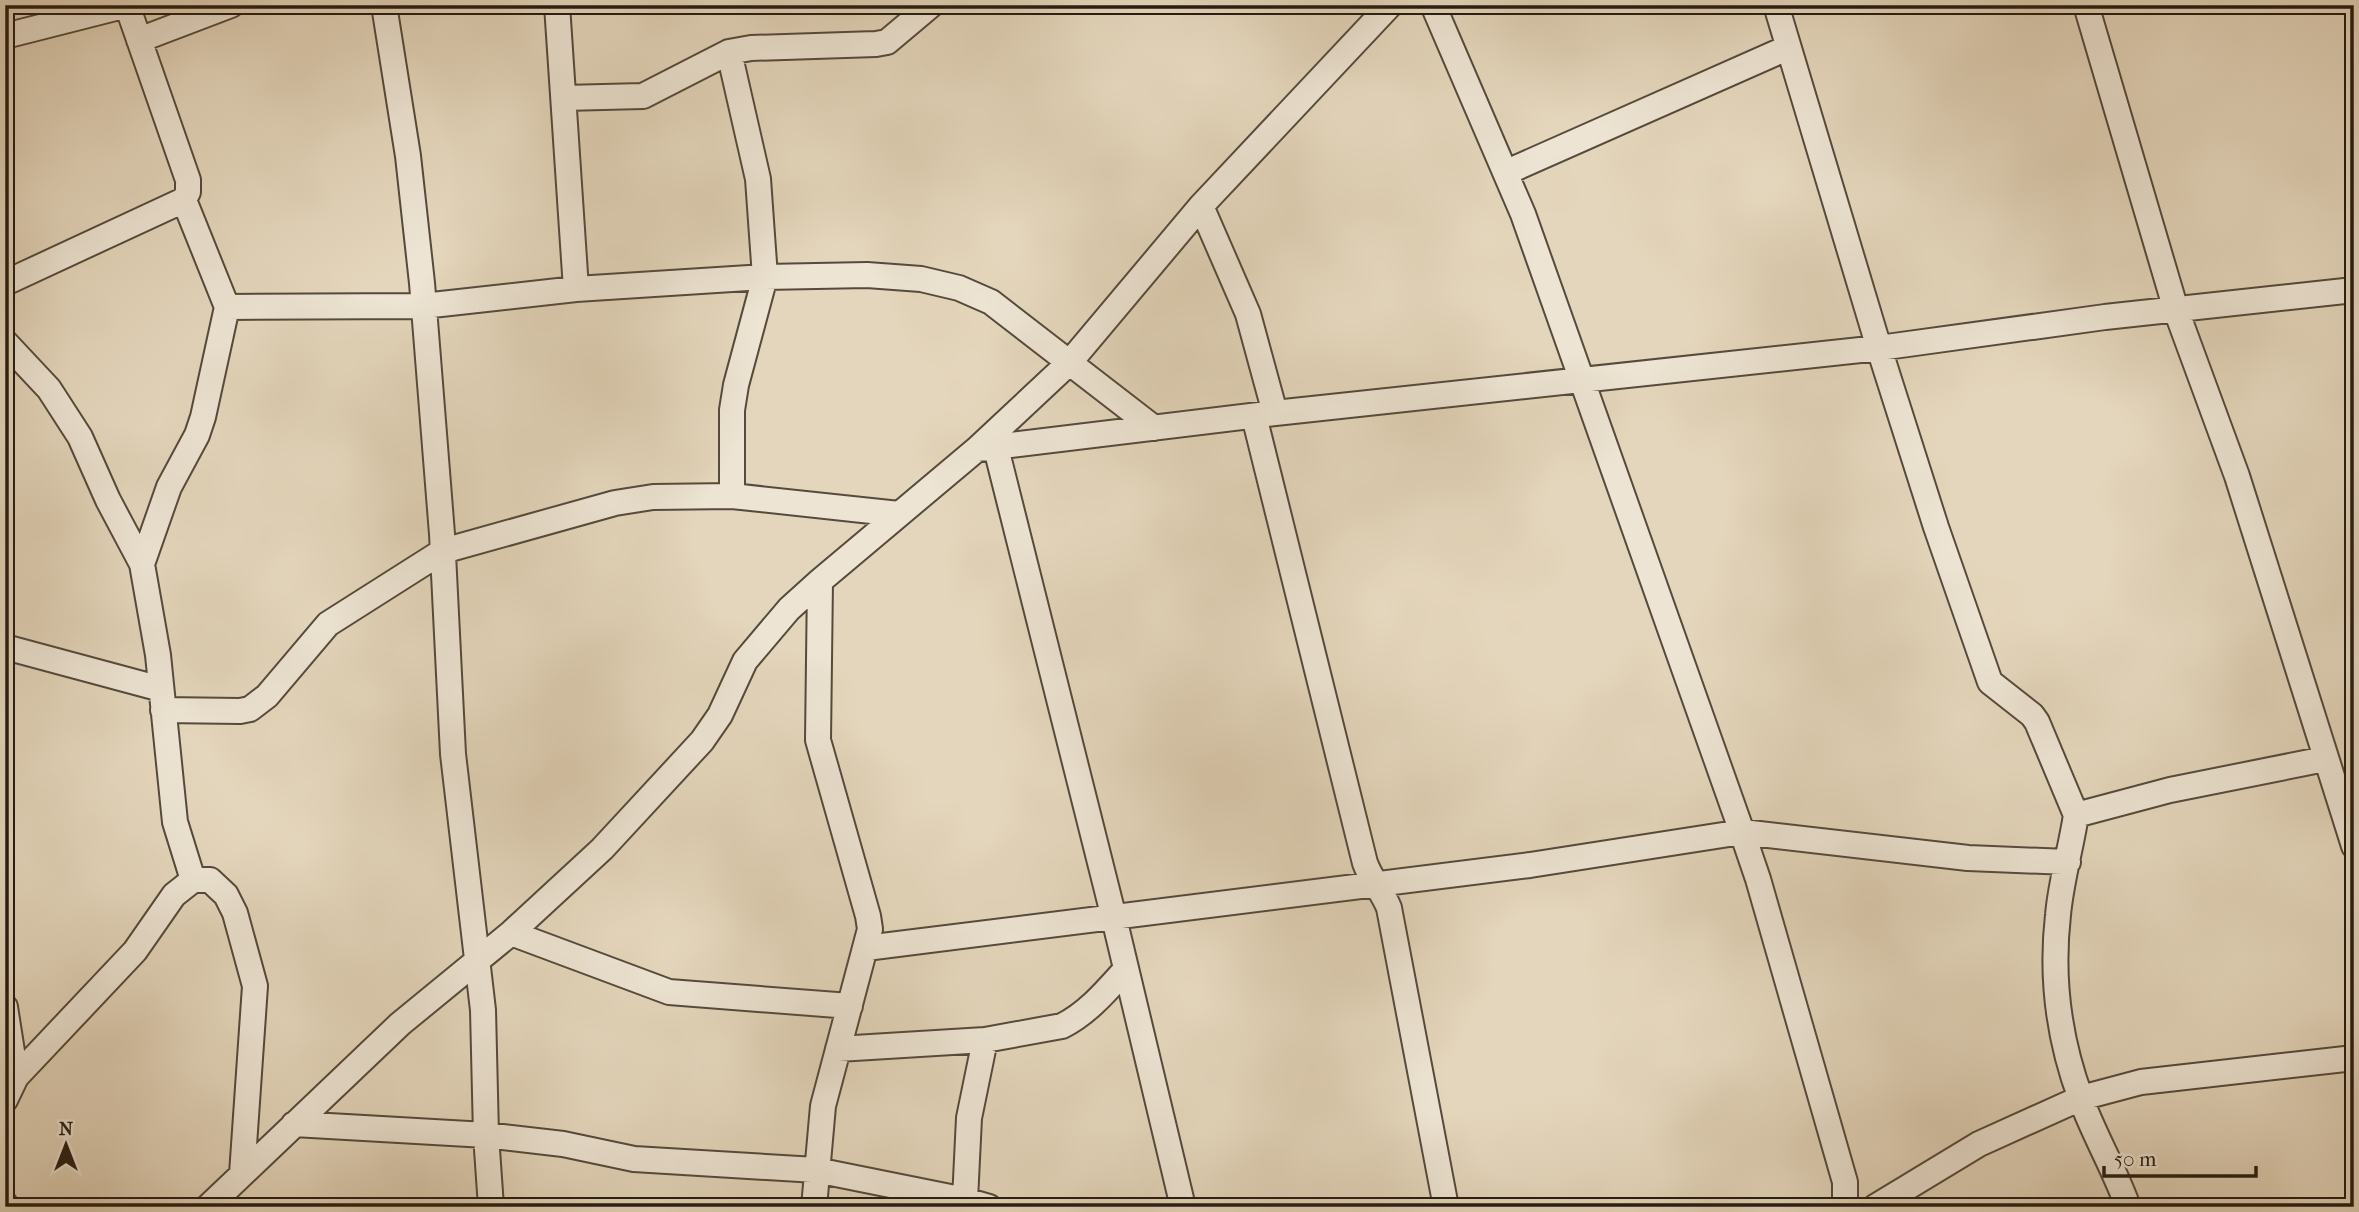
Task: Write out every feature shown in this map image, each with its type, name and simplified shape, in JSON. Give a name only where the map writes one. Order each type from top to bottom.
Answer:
[{"type":"street","points":[[5,36],[127,5],[188,180],[188,192],[184,200],[5,283]]},
{"type":"street","points":[[139,40],[231,5]]},
{"type":"street","points":[[384,5],[408,156],[423,306],[443,551],[453,754],[483,1010],[491,1207]]},
{"type":"street","points":[[557,5],[576,289]]},
{"type":"street","points":[[564,99],[643,96],[729,52],[751,48],[887,42],[931,5]]},
{"type":"street","points":[[208,1207],[400,1024],[511,933],[602,849],[702,741],[720,715],[746,661],[789,609],[899,514],[986,449],[1070,362],[1201,206],[1390,5]]},
{"type":"street","points":[[1433,5],[1507,173],[1742,832],[1758,879],[1844,1182],[1846,1207]]},
{"type":"street","points":[[1776,5],[1878,348],[1990,682],[2037,722],[2076,814],[2058,911],[2055,950],[2057,1002],[2066,1048],[2081,1098],[2128,1207]]},
{"type":"street","points":[[2086,5],[2176,310],[2237,476],[2354,846]]},
{"type":"street","points":[[1507,173],[1787,48]]},
{"type":"street","points":[[729,52],[758,179],[765,277],[732,411],[732,496]]},
{"type":"street","points":[[142,564],[169,487],[197,435],[228,307],[184,200]]},
{"type":"street","points":[[1201,206],[1248,314],[1264,414],[1365,863],[1369,875],[1377,884],[1389,908],[1447,1207]]},
{"type":"street","points":[[228,307],[423,306],[576,289],[765,277],[867,275],[921,279],[959,288],[991,302],[1154,428]]},
{"type":"street","points":[[986,449],[1264,414],[1878,348],[2105,317],[2354,290]]},
{"type":"street","points":[[5,342],[49,389],[80,437],[108,500],[142,564],[162,700],[175,822],[193,880]]},
{"type":"street","points":[[986,449],[1114,918],[1183,1207]]},
{"type":"street","points":[[5,647],[162,700],[240,711],[250,709],[267,696],[328,624],[443,551],[615,503],[653,497],[732,496],[899,514]]},
{"type":"street","points":[[814,1207],[823,1106],[870,929],[818,740],[820,580]]},
{"type":"street","points":[[2076,814],[2170,790],[2325,759]]},
{"type":"street","points":[[866,948],[1530,865],[1742,832],[1968,858],[2068,862]]},
{"type":"street","points":[[5,1100],[16,1077],[135,951],[174,895],[193,880],[210,880],[226,895],[235,913],[255,986],[242,1174]]},
{"type":"street","points":[[511,933],[669,992],[850,1006]]},
{"type":"street","points":[[838,1049],[985,1040],[1062,1026],[1073,1021],[1102,996],[1126,969]]},
{"type":"street","points":[[5,1007],[16,1077]]},
{"type":"street","points":[[965,1200],[969,1118],[985,1040]]},
{"type":"street","points":[[1875,1207],[1979,1144],[2081,1098],[2141,1082],[2354,1058]]},
{"type":"street","points":[[294,1124],[486,1135],[563,1144],[634,1159],[817,1170],[989,1207]]}]
